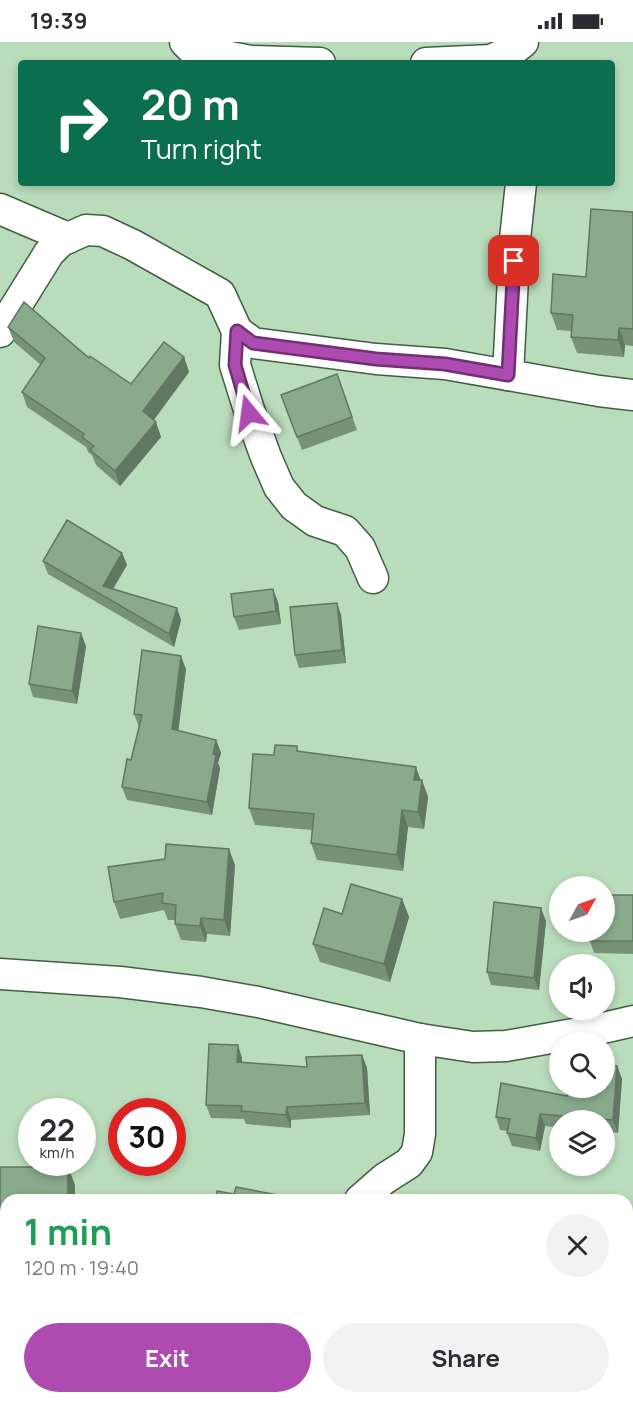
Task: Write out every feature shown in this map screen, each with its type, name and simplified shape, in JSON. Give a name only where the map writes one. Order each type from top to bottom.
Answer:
[{"type":"street","points":[[185,42],[193,51],[245,60]]},
{"type":"street","points":[[491,60],[513,50],[522,42]]},
{"type":"street","points":[[530,60],[531,42]]},
{"type":"street","points":[[508,375],[515,239],[521,186]]},
{"type":"street","points":[[0,209],[68,238]]},
{"type":"street","points":[[0,332],[49,253],[61,241],[86,230],[103,231],[133,245],[220,294],[237,331],[235,365],[249,413],[279,487],[294,506],[315,521],[345,531],[360,548],[373,578]]},
{"type":"street","points":[[237,331],[253,343],[376,359],[445,364],[633,395]]},
{"type":"street","points":[[0,974],[120,982],[201,992],[258,1002],[420,1039],[473,1047],[506,1046],[633,1021]]},
{"type":"street","points":[[367,1194],[384,1179],[409,1163],[417,1152],[420,1134],[420,1039]]},
{"type":"building","points":[[591,209],[633,212],[633,329],[619,328],[618,340],[571,337],[573,315],[551,313],[553,274],[586,277]]},
{"type":"building","points":[[24,302],[89,358],[90,356],[131,384],[164,342],[184,357],[143,411],[156,422],[115,471],[90,450],[94,446],[82,437],[84,434],[22,392],[45,358],[8,327]]},
{"type":"building","points":[[337,374],[352,417],[297,437],[281,395]]},
{"type":"building","points":[[67,520],[122,553],[103,586],[177,608],[169,634],[43,561]]},
{"type":"building","points":[[273,589],[276,611],[234,617],[231,594]]},
{"type":"building","points":[[337,603],[342,650],[295,655],[290,607]]},
{"type":"building","points":[[38,626],[81,633],[72,691],[29,684]]},
{"type":"building","points":[[142,650],[181,656],[172,729],[216,740],[213,754],[216,755],[207,802],[122,787],[127,759],[131,760],[142,715],[134,714]]},
{"type":"building","points":[[275,745],[297,746],[297,751],[416,767],[414,780],[422,780],[418,812],[402,810],[397,855],[311,843],[314,814],[249,808],[253,754],[274,755]]},
{"type":"building","points":[[166,844],[229,849],[224,920],[201,918],[200,926],[175,924],[176,905],[162,903],[163,893],[114,902],[108,867],[165,859]]},
{"type":"building","points":[[351,884],[402,899],[384,964],[313,944],[324,908],[342,914]]},
{"type":"building","points":[[615,895],[633,895],[633,941],[615,941]]},
{"type":"building","points":[[494,902],[541,908],[534,978],[487,972]]},
{"type":"building","points":[[209,1044],[238,1045],[237,1062],[307,1067],[306,1057],[362,1055],[365,1103],[287,1107],[286,1115],[241,1111],[242,1106],[206,1105]]},
{"type":"building","points":[[615,1066],[617,1066],[615,1093]]},
{"type":"building","points":[[501,1083],[549,1092],[549,1098],[615,1098],[614,1110],[549,1110],[549,1115],[540,1114],[536,1138],[507,1133],[510,1119],[496,1117]]},
{"type":"building","points":[[0,1167],[18,1167],[18,1176],[68,1176],[68,1194],[0,1194]]},
{"type":"building","points":[[236,1187],[273,1194],[234,1194]]},
{"type":"building","points":[[217,1191],[234,1194],[216,1194]]},
{"type":"route","points":[[249,413],[235,365],[237,331],[253,343],[376,359],[445,364],[508,375],[514,261]]}]
